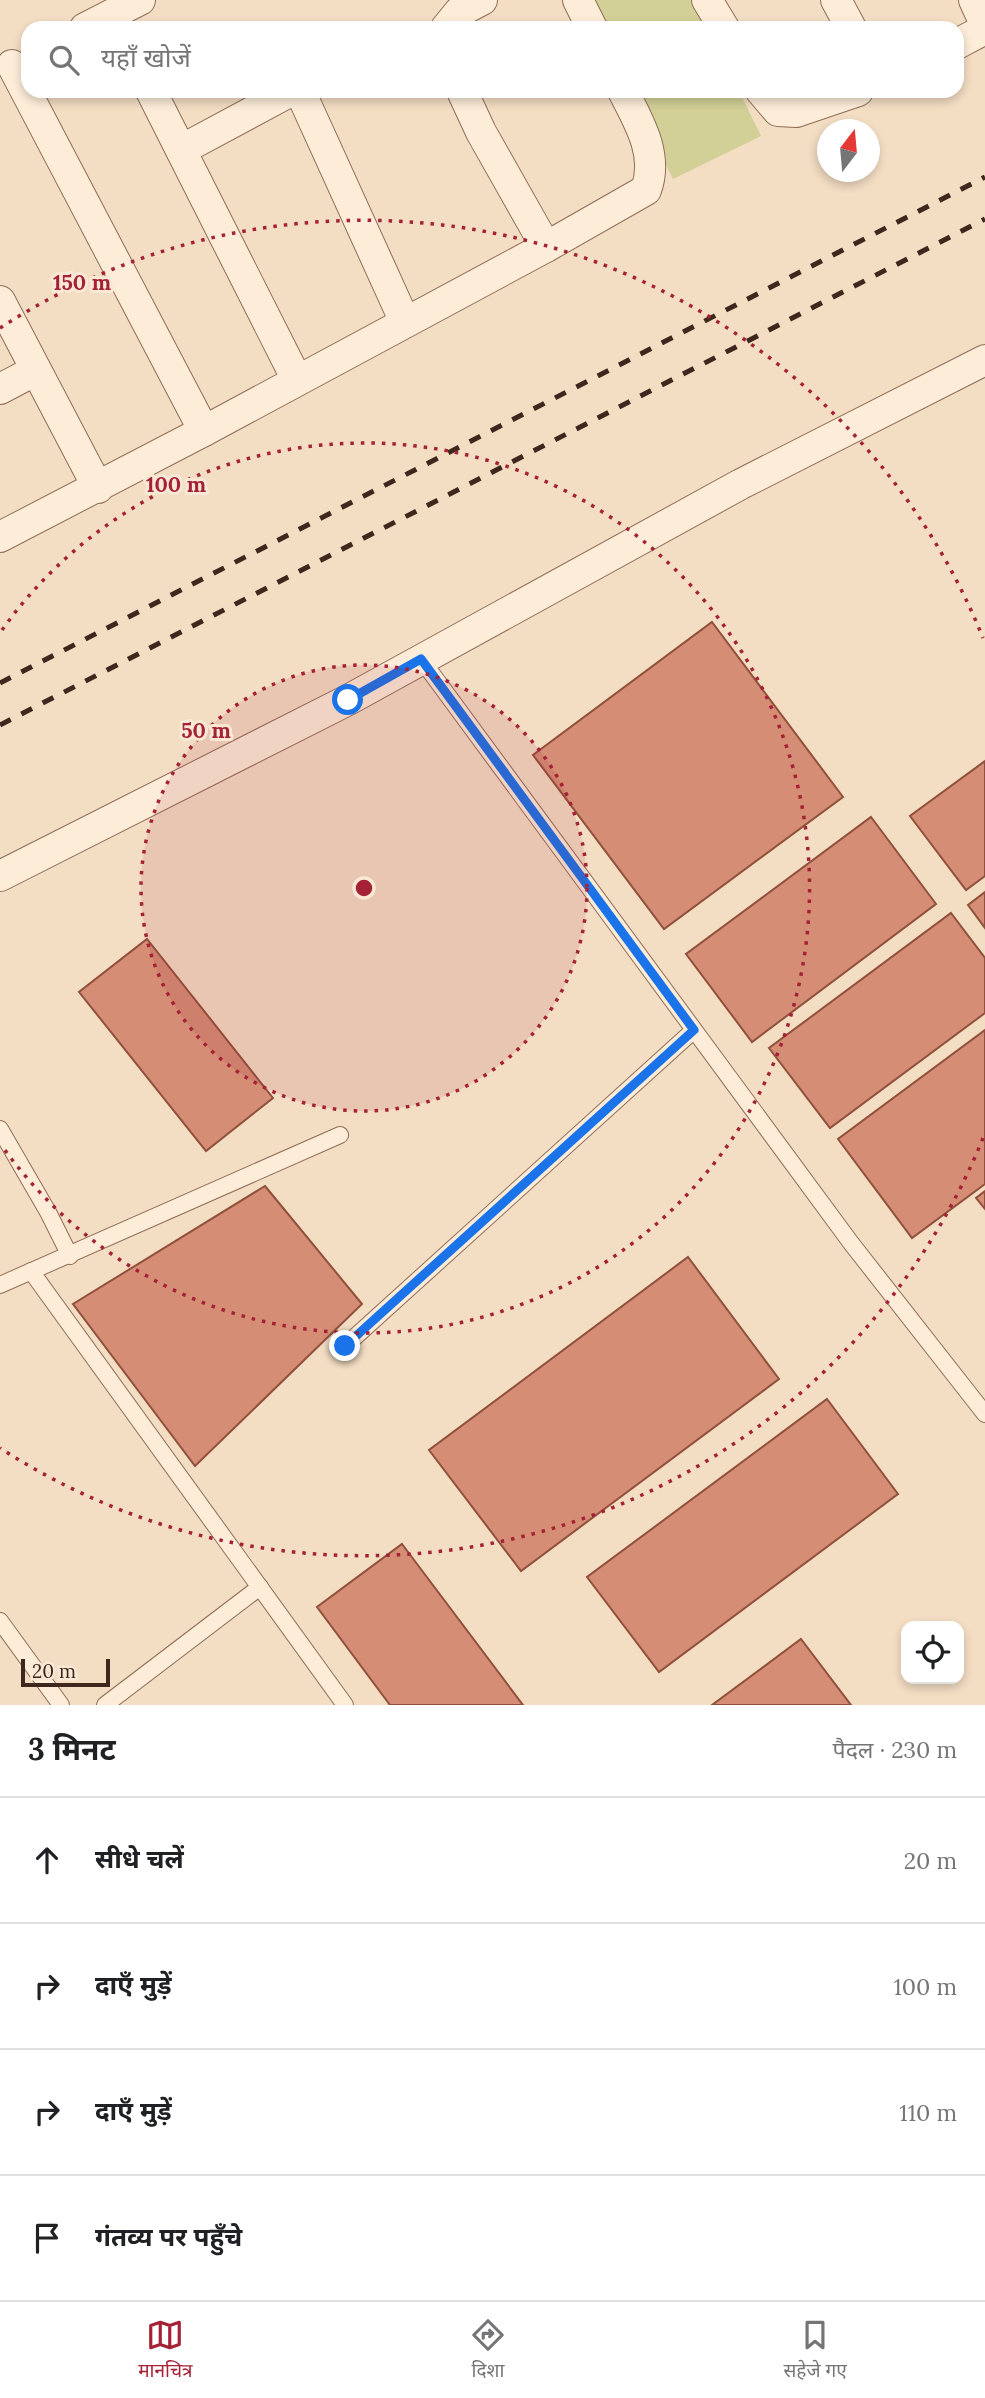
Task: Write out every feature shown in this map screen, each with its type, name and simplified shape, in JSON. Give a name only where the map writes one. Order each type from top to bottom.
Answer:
[{"type":"street","points":[[116,21],[139,0]]},
{"type":"street","points":[[452,21],[459,12],[482,0]]},
{"type":"street","points":[[578,0],[588,21]]},
{"type":"street","points":[[707,0],[720,21]]},
{"type":"street","points":[[836,0],[847,21]]},
{"type":"street","points":[[964,40],[985,27],[974,0]]},
{"type":"street","points":[[30,98],[204,431]]},
{"type":"street","points":[[155,98],[297,380]]},
{"type":"street","points":[[181,150],[277,98]]},
{"type":"street","points":[[303,98],[405,323]]},
{"type":"street","points":[[465,98],[481,132],[546,247]]},
{"type":"street","points":[[0,537],[98,488],[546,247],[646,190],[651,176],[649,151],[641,126],[627,98]]},
{"type":"street","points":[[767,98],[778,111],[796,112],[837,98]]},
{"type":"street","points":[[0,301],[98,488]]},
{"type":"street","points":[[0,876],[348,700],[741,484],[985,360]]},
{"type":"street","points":[[0,389],[36,370]]},
{"type":"lane","points":[[421,659],[851,1243],[985,1414]]},
{"type":"lane","points":[[345,1346],[694,1030]]},
{"type":"lane","points":[[0,1129],[48,1212],[69,1255]]},
{"type":"lane","points":[[0,1285],[340,1135]]},
{"type":"lane","points":[[31,1271],[345,1705]]},
{"type":"lane","points":[[105,1705],[260,1587]]},
{"type":"lane","points":[[0,1621],[61,1705]]},
{"type":"shaded area","points":[[584,0],[693,0],[704,21],[594,21]]},
{"type":"shaded area","points":[[632,98],[742,98],[761,136],[673,179]]},
{"type":"building","points":[[712,622],[843,797],[664,929],[533,755]]},
{"type":"building","points":[[985,761],[985,876],[966,890],[910,816]]},
{"type":"building","points":[[871,817],[936,904],[752,1042],[686,954]]},
{"type":"building","points":[[985,892],[985,928],[968,905]]},
{"type":"building","points":[[951,913],[985,958],[985,1013],[830,1128],[769,1048]]},
{"type":"building","points":[[147,939],[273,1098],[206,1151],[79,992]]},
{"type":"building","points":[[985,1030],[985,1184],[912,1238],[838,1139]]},
{"type":"building","points":[[265,1186],[362,1304],[195,1466],[73,1304]]},
{"type":"building","points":[[985,1191],[985,1209],[976,1198]]},
{"type":"building","points":[[688,1257],[779,1379],[521,1571],[429,1450]]},
{"type":"building","points":[[827,1399],[898,1494],[659,1672],[587,1577]]},
{"type":"building","points":[[402,1544],[523,1705],[390,1705],[317,1607]]},
{"type":"building","points":[[801,1639],[851,1705],[712,1705]]},
{"type":"railway","points":[[0,683],[985,177]]},
{"type":"railway","points":[[0,725],[985,219]]},
{"type":"route","points":[[345,1346],[694,1030],[421,659],[348,700]]}]
